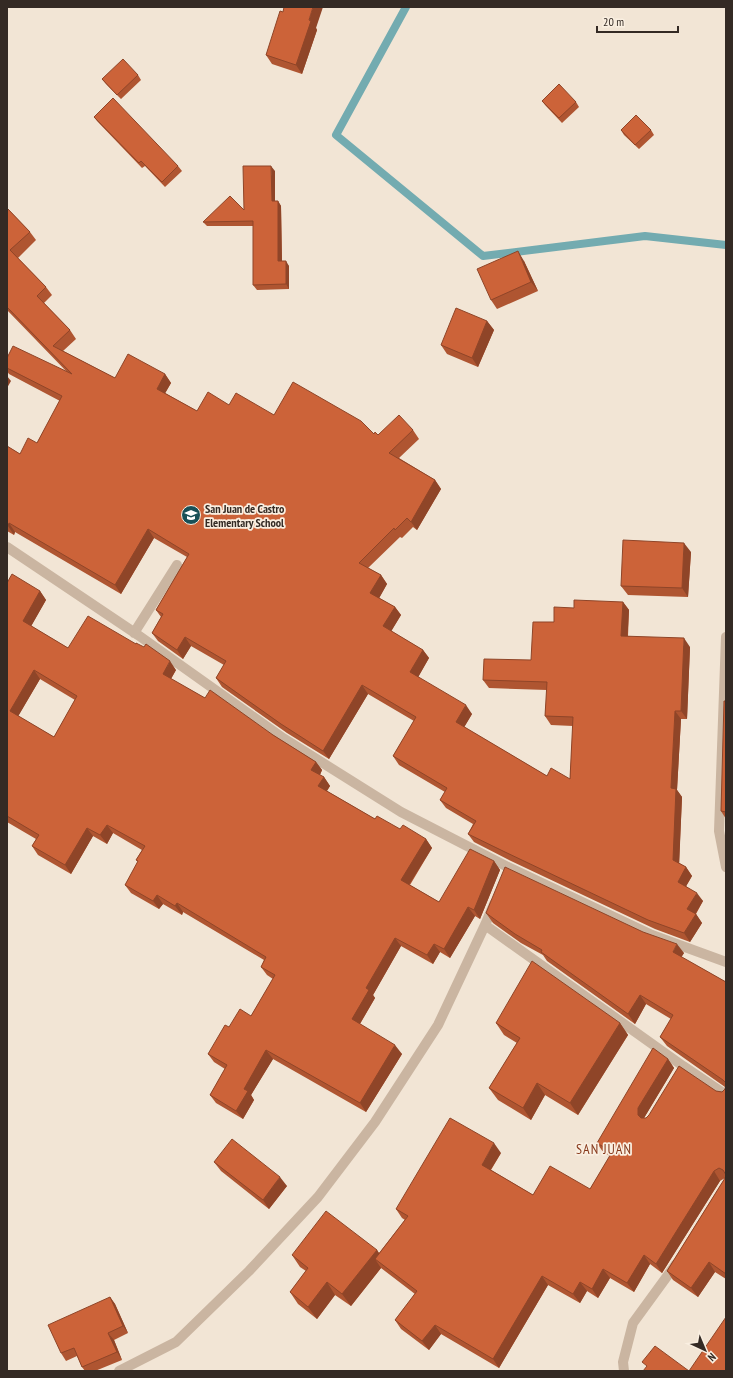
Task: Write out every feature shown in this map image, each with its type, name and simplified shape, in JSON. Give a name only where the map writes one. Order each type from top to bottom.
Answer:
[{"type":"street","points":[[7,547],[134,633],[283,738],[400,812],[507,870],[652,935],[726,962]]},
{"type":"street","points":[[134,633],[177,565]]},
{"type":"street","points":[[726,637],[719,831],[726,867]]},
{"type":"street","points":[[120,1371],[176,1342],[249,1271],[318,1197],[376,1122],[438,1025],[497,896]]},
{"type":"street","points":[[485,925],[681,1069],[726,1095]]},
{"type":"street","points":[[624,1371],[623,1362],[633,1323],[668,1276],[680,1257]]},
{"type":"building","points":[[284,7],[313,7],[309,20],[311,21],[296,65],[266,55],[280,11],[283,12]]},
{"type":"building","points":[[123,59],[138,75],[117,95],[102,79]]},
{"type":"building","points":[[559,84],[576,102],[559,118],[542,101]]},
{"type":"building","points":[[113,98],[178,166],[162,182],[141,161],[139,163],[94,117]]},
{"type":"building","points":[[636,115],[651,130],[635,145],[621,130]]},
{"type":"building","points":[[243,166],[271,166],[272,201],[278,201],[278,261],[286,261],[286,284],[253,285],[253,221],[203,222],[230,196],[244,210]]},
{"type":"building","points":[[7,208],[30,232],[10,250],[46,287],[37,296],[70,330],[53,346],[115,378],[128,354],[165,374],[157,389],[197,411],[208,392],[229,405],[236,393],[274,415],[293,382],[361,421],[374,434],[375,432],[378,435],[399,415],[413,430],[389,453],[435,480],[411,522],[407,518],[395,530],[394,528],[359,563],[381,575],[370,593],[395,607],[383,626],[423,650],[410,672],[466,705],[456,722],[547,776],[551,768],[570,779],[573,717],[545,716],[547,682],[483,680],[484,659],[531,660],[533,622],[554,622],[554,607],[574,608],[574,600],[623,602],[621,636],[684,638],[681,711],[675,711],[671,788],[676,789],[673,860],[686,867],[678,882],[697,893],[687,909],[696,914],[684,933],[648,920],[468,834],[476,821],[440,800],[447,788],[393,756],[416,717],[362,685],[323,751],[281,724],[216,678],[226,661],[185,637],[177,650],[152,633],[163,614],[156,610],[189,554],[148,529],[115,585],[9,523],[8,526],[7,525],[7,446],[20,454],[28,438],[37,443],[62,396],[7,368],[7,358],[13,346],[72,374],[7,307]]},
{"type":"building","points":[[518,251],[531,282],[491,300],[477,269]]},
{"type":"building","points":[[456,308],[487,321],[472,358],[441,345]]},
{"type":"building","points":[[623,540],[684,543],[682,588],[621,586]]},
{"type":"building","points":[[12,574],[40,591],[23,621],[68,648],[88,616],[136,644],[144,647],[146,644],[170,661],[163,674],[205,698],[210,690],[273,735],[316,762],[311,770],[324,777],[318,786],[375,819],[377,816],[400,829],[403,825],[426,839],[401,880],[439,902],[470,849],[494,861],[474,910],[468,907],[444,949],[434,944],[427,955],[395,938],[366,988],[369,990],[352,1019],[395,1045],[360,1103],[266,1050],[244,1089],[248,1091],[236,1111],[210,1095],[227,1065],[208,1054],[225,1025],[229,1027],[240,1009],[251,1016],[275,975],[261,967],[266,957],[177,903],[175,906],[157,895],[153,901],[125,885],[138,861],[136,860],[145,846],[107,825],[100,835],[87,828],[65,865],[32,846],[39,835],[7,816],[7,583]],"holes":[[[34,670],[77,696],[54,737],[10,711]]]},
{"type":"building","points":[[724,701],[726,701],[726,812],[721,811]]},
{"type":"building","points":[[505,867],[643,932],[677,944],[673,952],[726,982],[726,1083],[660,1037],[673,1015],[640,995],[628,1014],[541,952],[542,950],[515,934],[486,913]]},
{"type":"building","points":[[532,961],[620,1023],[570,1103],[537,1083],[523,1108],[489,1088],[520,1038],[496,1023]]},
{"type":"building","points":[[653,1048],[668,1059],[638,1108],[638,1115],[641,1118],[646,1118],[649,1115],[679,1066],[716,1091],[722,1092],[725,1089],[726,1083],[726,1175],[723,1170],[719,1168],[714,1171],[656,1264],[644,1255],[627,1283],[603,1269],[592,1289],[580,1282],[573,1294],[542,1276],[493,1359],[435,1325],[422,1341],[395,1320],[417,1291],[375,1259],[408,1216],[396,1209],[450,1118],[494,1143],[482,1165],[533,1195],[550,1166],[590,1189],[612,1152],[597,1143]]},
{"type":"building","points":[[232,1139],[280,1177],[263,1200],[214,1162]]},
{"type":"building","points":[[726,1175],[726,1274],[709,1262],[691,1288],[667,1271]]},
{"type":"building","points":[[326,1211],[377,1250],[342,1294],[327,1282],[308,1307],[290,1292],[308,1268],[292,1255]]},
{"type":"building","points":[[110,1297],[123,1326],[108,1333],[117,1352],[82,1367],[74,1348],[61,1353],[48,1325]]},
{"type":"building","points":[[726,1317],[726,1371],[689,1371]]},
{"type":"building","points":[[655,1346],[689,1371],[643,1371],[647,1366],[642,1362]]},
{"type":"waterway","points":[[406,7],[336,135],[483,256],[645,236],[726,245]]},
{"type":"place","name":"San Juan de Castro Elementary School","points":[[191,515]]},
{"type":"district","name":"SAN JUAN","points":[[604,1149]]}]
